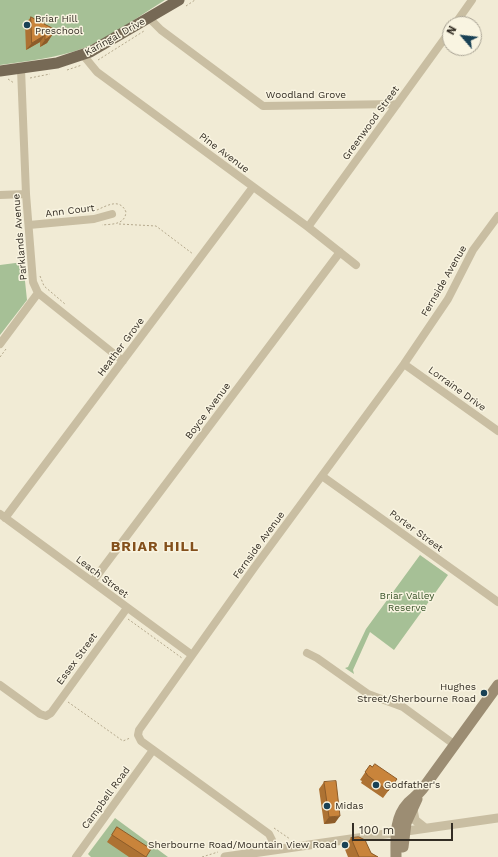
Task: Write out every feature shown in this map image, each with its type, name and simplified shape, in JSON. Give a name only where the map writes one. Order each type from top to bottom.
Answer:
[{"type":"main road","name":"Karingal Drive","points":[[2,76],[21,69],[57,63],[83,55],[99,48],[179,0]]},
{"type":"main road","points":[[396,857],[400,831],[413,808],[417,797],[498,685]]},
{"type":"main road","points":[[403,857],[400,814],[409,802],[417,797]]},
{"type":"street","points":[[461,16],[472,0]]},
{"type":"street","name":"Woodland Grove","points":[[149,18],[161,30],[263,106],[397,104]]},
{"type":"street","name":"Greenwood Street","points":[[308,227],[442,42]]},
{"type":"street","name":"Pine Avenue","points":[[83,55],[97,72],[308,227],[356,265]]},
{"type":"street","name":"Parklands Avenue","points":[[21,69],[26,194],[33,282],[38,293]]},
{"type":"street","name":"Heather Grove","points":[[3,516],[123,361],[253,188]]},
{"type":"street","points":[[0,195],[26,194]]},
{"type":"street","name":"Ann Court","points":[[29,225],[94,219],[112,214]]},
{"type":"street","name":"Fernside Avenue","points":[[138,735],[141,725],[189,653],[404,364],[448,299],[474,250],[498,216]]},
{"type":"street","name":"Boyce Avenue","points":[[93,582],[340,252]]},
{"type":"street","points":[[0,344],[38,293],[123,361]]},
{"type":"street","name":"Lorraine Drive","points":[[404,364],[498,431]]},
{"type":"street","name":"Porter Street","points":[[322,476],[498,602]]},
{"type":"street","name":"Leach Street","points":[[3,516],[189,653]]},
{"type":"street","name":"Essex Street","points":[[0,685],[40,714],[46,716],[51,713],[127,608]]},
{"type":"street","points":[[307,653],[317,658],[368,694],[403,707],[455,745]]},
{"type":"street","points":[[138,735],[141,742],[269,834],[272,840],[272,850]]},
{"type":"street","name":"Campbell Road","points":[[76,857],[153,750]]},
{"type":"street","points":[[413,808],[415,820],[425,828]]},
{"type":"street","points":[[225,857],[498,818]]},
{"type":"path","points":[[47,30],[66,27]]},
{"type":"path","points":[[2,76],[10,79],[16,89]]},
{"type":"path","points":[[117,224],[156,226],[200,259]]},
{"type":"path","points":[[0,357],[9,345]]},
{"type":"path","points":[[182,660],[189,653]]},
{"type":"path","points":[[62,698],[122,741],[138,735]]},
{"type":"path","points":[[269,824],[292,840]]},
{"type":"green space","points":[[0,0],[165,0],[116,32],[84,48],[53,57],[0,65]]},
{"type":"green space","points":[[23,262],[27,300],[0,335],[0,265]]},
{"type":"green space","name":"Briar Valley Reserve","points":[[420,555],[448,575],[394,650],[370,632],[353,670],[354,674],[345,668],[348,667],[366,629]]},
{"type":"green space","points":[[115,818],[168,857],[91,857],[88,854]]},
{"type":"building","points":[[31,17],[40,22],[44,19],[44,24],[54,29],[52,30],[52,35],[45,40],[45,35],[32,43]]},
{"type":"building","points":[[375,764],[397,779],[388,791],[365,772],[370,765],[372,767]]},
{"type":"building","points":[[336,781],[340,816],[329,817],[324,782]]},
{"type":"building","points":[[117,827],[151,849],[146,857],[112,835]]},
{"type":"building","points":[[359,837],[365,840],[371,853],[378,857],[359,857],[351,838]]},
{"type":"place","name":"Briar Hill Preschool","points":[[27,25]]},
{"type":"place","name":"Hughes Street/Sherbourne Road","points":[[484,693]]},
{"type":"place","name":"Godfather's","points":[[376,785]]},
{"type":"place","name":"Midas","points":[[327,806]]},
{"type":"place","name":"Sherbourne Road/Mountain View Road","points":[[345,845]]},
{"type":"district","name":"BRIAR HILL","points":[[155,547]]}]
